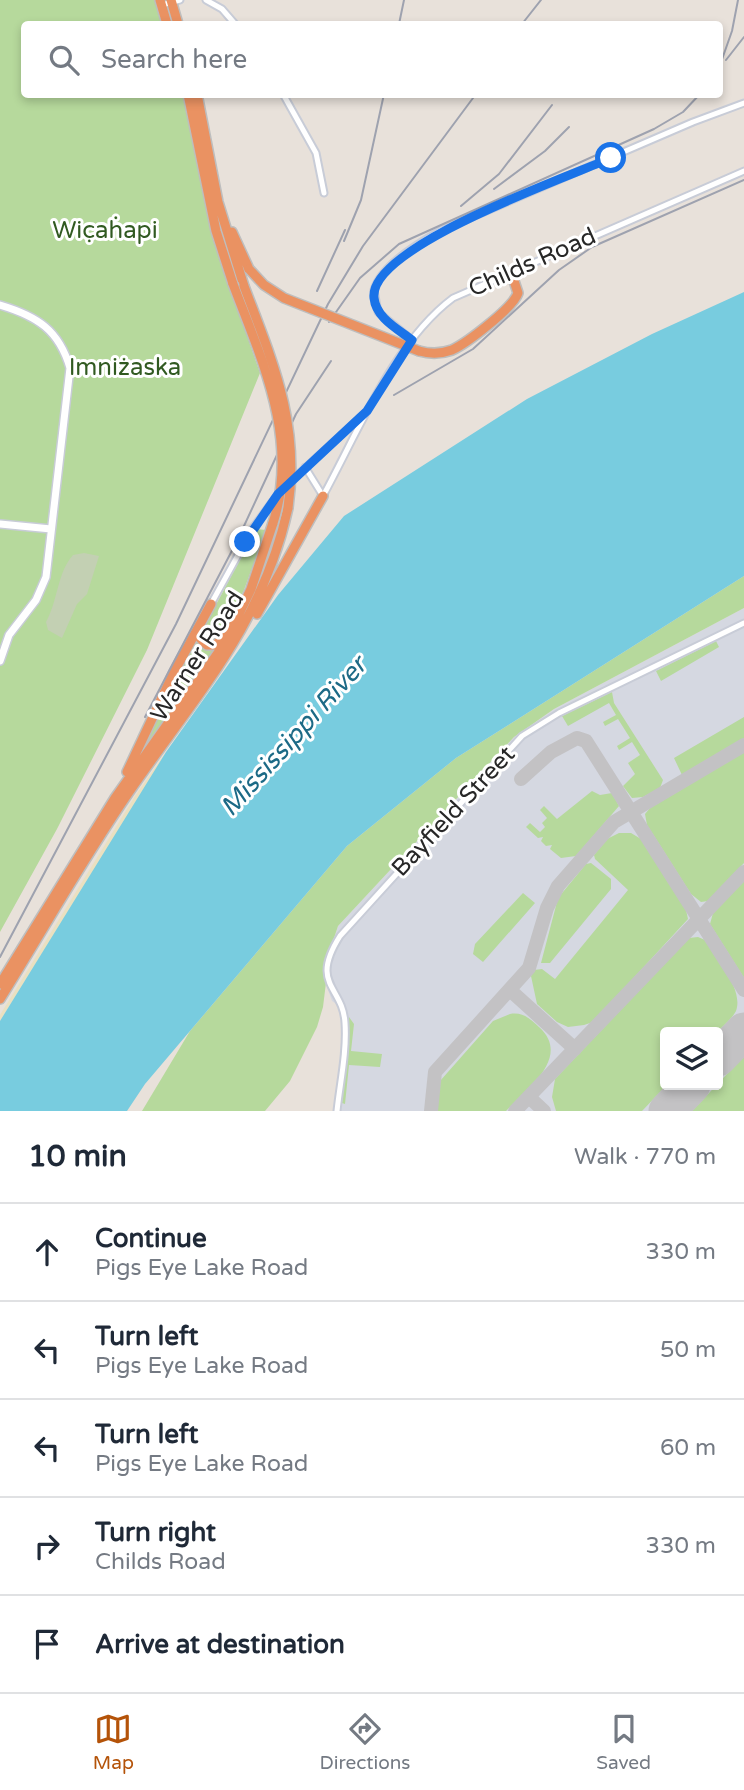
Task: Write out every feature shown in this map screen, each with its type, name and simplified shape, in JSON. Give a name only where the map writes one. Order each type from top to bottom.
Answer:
[{"type":"highway","points":[[167,21],[169,1]]},
{"type":"highway","points":[[169,1],[177,21]]},
{"type":"highway","name":"Warner Road","points":[[0,984],[108,808],[212,663],[247,600],[273,523],[282,471],[278,412],[216,230],[188,98]]},
{"type":"highway","name":"Warner Road","points":[[0,999],[116,811],[221,664],[263,588],[288,508],[292,461],[287,409],[218,202],[198,98]]},
{"type":"highway","points":[[218,202],[249,269],[264,285],[284,298],[419,351],[435,353],[452,350],[511,305],[518,293],[511,272]]},
{"type":"highway","points":[[221,664],[261,608],[323,496]]},
{"type":"highway","points":[[211,604],[199,632],[202,641],[209,646],[221,640],[247,600]]},
{"type":"highway","points":[[108,808],[174,672],[211,604]]},
{"type":"street","points":[[206,0],[222,9],[232,21]]},
{"type":"street","points":[[285,98],[316,153],[324,193]]},
{"type":"street","points":[[412,340],[382,316],[375,304],[374,290],[379,278],[420,243],[442,230],[681,127],[744,103]]},
{"type":"street","name":"Childs Road","points":[[323,496],[367,411],[412,340],[435,312],[453,298],[744,171]]},
{"type":"street","points":[[0,305],[26,313],[44,324],[62,345],[70,368],[48,565],[41,591],[11,632],[0,661]]},
{"type":"street","name":"Childs Road","points":[[211,604],[256,523],[278,494],[367,411]]},
{"type":"street","points":[[305,467],[323,496]]},
{"type":"street","points":[[0,524],[51,529]]},
{"type":"street","name":"Bayfield Street","points":[[337,1111],[345,1021],[327,977],[331,955],[340,936],[522,736],[552,717],[744,622]]},
{"type":"shaded area","points":[[744,608],[744,1111],[340,1111],[348,1012],[332,1001],[326,984],[330,950],[338,926],[514,737],[554,709]]},
{"type":"green space","name":"Wic̣aḣapi","points":[[0,0],[158,0],[164,21],[21,21],[21,98],[185,98],[230,287],[260,373],[147,650],[57,829],[0,932]]},
{"type":"green space","points":[[256,529],[266,530],[244,590],[220,638],[214,642],[205,640],[202,631]]},
{"type":"green space","points":[[84,553],[99,556],[87,594],[77,604],[62,638],[48,630],[46,622],[68,562],[73,555]]},
{"type":"green space","points":[[744,576],[744,608],[554,709],[514,737],[338,926],[330,950],[323,1007],[317,1027],[290,1081],[265,1111],[142,1111],[190,1031],[347,846],[456,758]]},
{"type":"green space","points":[[196,637],[201,647],[213,651],[201,673],[141,754],[139,753]]},
{"type":"green space","points":[[716,641],[719,647],[661,681],[656,671]]},
{"type":"green space","points":[[612,692],[614,703],[663,780],[660,788],[643,797],[632,798],[623,786],[635,774],[628,763],[640,755],[632,742],[619,750],[617,746],[630,738],[618,719],[605,726],[603,722],[616,715],[609,703],[568,726],[562,716]]},
{"type":"green space","points":[[744,717],[744,738],[682,775],[674,758]]},
{"type":"green space","points":[[744,752],[744,863],[708,901],[701,902],[691,894],[647,825],[645,814],[650,808]]},
{"type":"green space","points":[[592,791],[600,795],[612,793],[619,806],[576,856],[561,858],[550,849],[552,845],[546,846],[541,841],[543,837],[538,838],[526,827],[530,823],[540,832],[545,827],[542,823],[547,818],[540,810],[544,806],[557,819]]},
{"type":"green space","points":[[619,833],[631,833],[641,839],[686,910],[688,919],[593,1022],[568,1027],[557,1022],[537,1004],[531,976],[534,970],[542,969],[555,979],[628,890],[594,855],[607,839]]},
{"type":"green space","points":[[591,863],[611,879],[611,889],[550,963],[541,963],[558,898],[586,864]]},
{"type":"green space","points":[[744,880],[744,978],[710,924],[713,913]]},
{"type":"green space","points":[[523,893],[535,903],[483,962],[473,954],[475,944]]},
{"type":"green space","points":[[698,937],[705,940],[733,984],[737,1002],[732,1017],[722,1027],[660,1027],[660,1090],[662,1090],[642,1111],[556,1111],[552,1097],[555,1079],[689,938]]},
{"type":"green space","points":[[510,1014],[529,1018],[548,1038],[551,1050],[543,1072],[506,1111],[437,1111],[440,1081],[493,1021]]},
{"type":"green space","points":[[349,1017],[354,1024],[351,1051],[382,1054],[380,1067],[349,1065],[345,1104],[342,1103]]},
{"type":"green space","points":[[744,1056],[744,1111],[692,1111],[712,1090],[723,1090],[723,1078]]},
{"type":"sand","points":[[166,752],[0,1021],[0,1015],[135,796]]},
{"type":"water","name":"Mississippi River","points":[[744,292],[744,576],[456,758],[347,846],[145,1084],[127,1111],[0,1111],[0,1021],[166,752],[278,595],[344,516],[527,399],[652,334]]},
{"type":"taxiway","points":[[521,779],[551,752],[577,738],[586,741],[744,990]]},
{"type":"taxiway","points":[[431,1111],[435,1072],[529,968],[547,908],[558,886],[614,822],[744,745]]},
{"type":"taxiway","points":[[515,1111],[744,872]]},
{"type":"taxiway","points":[[511,991],[575,1049]]},
{"type":"taxiway","points":[[529,1097],[544,1111]]},
{"type":"runway","points":[[723,1053],[744,1031]]},
{"type":"runway","points":[[667,1111],[687,1090]]},
{"type":"railway","points":[[400,21],[404,0]]},
{"type":"railway","points":[[524,21],[541,0]]},
{"type":"railway","points":[[723,56],[732,31],[738,0]]},
{"type":"railway","points":[[726,60],[744,37]]},
{"type":"railway","points":[[344,241],[361,200],[383,98]]},
{"type":"railway","points":[[0,957],[176,624],[328,304],[363,246],[473,98]]},
{"type":"railway","points":[[329,322],[360,278],[399,244],[654,129],[683,112],[696,98]]},
{"type":"railway","points":[[461,206],[499,174],[552,105]]},
{"type":"railway","points":[[494,189],[545,151],[569,127]]},
{"type":"railway","points":[[394,395],[473,349],[559,270],[592,247],[744,180]]},
{"type":"railway","points":[[317,291],[345,230]]},
{"type":"railway","points":[[145,717],[237,541],[296,414],[331,361]]},
{"type":"route","points":[[245,542],[278,494],[367,411],[412,340],[379,312],[373,294],[379,278],[420,243],[442,230],[611,158]]},
{"type":"park label","name":"Imniżaska","points":[[125,367]]}]
